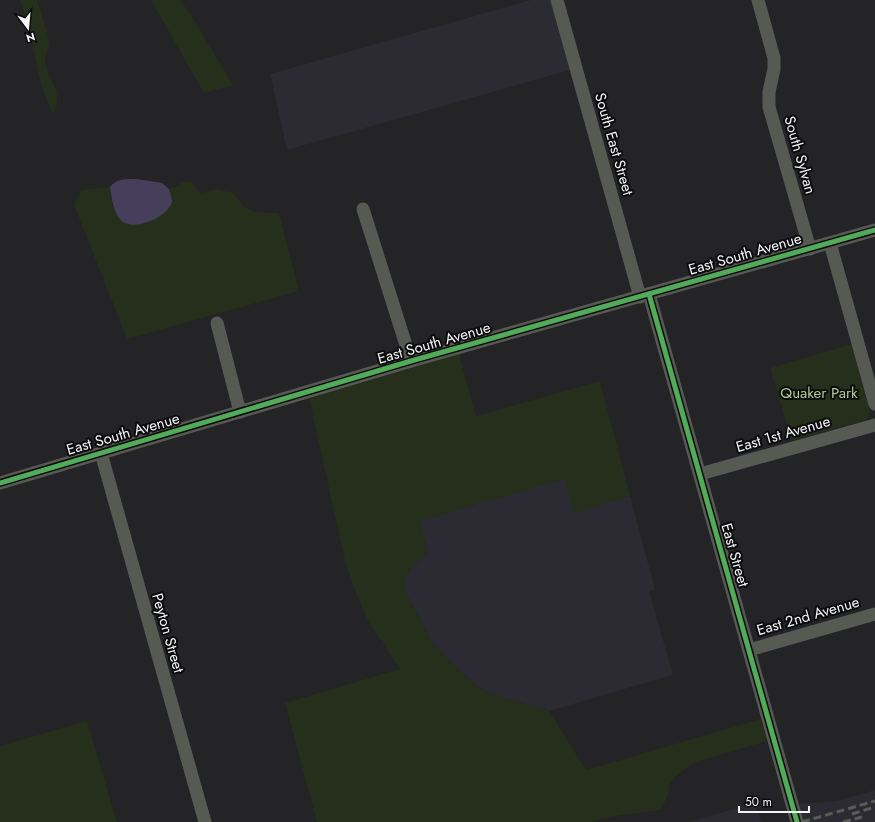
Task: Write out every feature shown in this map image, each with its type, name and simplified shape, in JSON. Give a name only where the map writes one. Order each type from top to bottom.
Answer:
[{"type":"street","name":"South East Street","points":[[557,0],[644,295]]},
{"type":"street","name":"South Sylvan","points":[[758,0],[773,53],[774,69],[769,92],[770,107],[810,249]]},
{"type":"street","points":[[362,208],[411,361]]},
{"type":"street","name":"East South Avenue","points":[[0,483],[411,361],[875,230]]},
{"type":"street","points":[[830,243],[875,404]]},
{"type":"street","name":"East Street","points":[[644,295],[700,474],[797,822]]},
{"type":"street","points":[[217,323],[240,412]]},
{"type":"street","name":"East 1st Avenue","points":[[700,474],[875,425]]},
{"type":"street","name":"Peyton Street","points":[[101,453],[205,822]]},
{"type":"street","name":"East 2nd Avenue","points":[[749,650],[875,614]]},
{"type":"shaded area","points":[[531,0],[551,0],[570,70],[287,150],[270,74]]},
{"type":"shaded area","points":[[125,179],[137,179],[162,183],[169,189],[172,201],[170,207],[159,217],[136,225],[123,222],[117,215],[110,187],[116,182]]},
{"type":"shaded area","points":[[565,478],[574,512],[630,496],[655,589],[649,591],[673,675],[549,711],[494,695],[478,687],[434,645],[404,590],[405,579],[411,568],[428,552],[419,521]]},
{"type":"shaded area","points":[[875,790],[875,822],[804,822],[798,804],[837,801]]},
{"type":"shaded area","points":[[755,803],[761,822],[689,822]]},
{"type":"green space","points":[[20,0],[37,0],[46,27],[49,42],[45,60],[46,67],[55,86],[58,99],[53,113],[44,93],[28,24]]},
{"type":"green space","points":[[151,0],[180,0],[191,15],[233,85],[204,93]]},
{"type":"green space","points":[[184,182],[192,182],[200,193],[217,189],[233,193],[244,206],[253,212],[279,213],[299,291],[127,339],[74,205],[81,190],[110,187],[112,203],[116,213],[172,201],[169,189]]},
{"type":"green space","name":"Quaker Park","points":[[852,344],[870,410],[869,416],[865,420],[792,441],[770,368]]},
{"type":"green space","points":[[459,354],[476,416],[600,381],[630,496],[574,513],[564,479],[419,521],[428,552],[411,568],[405,579],[404,590],[434,645],[448,660],[478,687],[494,695],[549,711],[586,770],[761,719],[767,741],[695,762],[677,775],[670,784],[668,796],[660,810],[616,816],[591,822],[317,822],[285,703],[400,669],[368,621],[354,588],[345,561],[309,398]]},
{"type":"green space","points":[[87,721],[117,822],[0,822],[0,746]]},
{"type":"railway","points":[[802,822],[875,801]]},
{"type":"railway","points":[[852,814],[875,807]]},
{"type":"railway","points":[[843,822],[862,817]]},
{"type":"cycle path","points":[[0,483],[411,361],[875,230]]},
{"type":"cycle path","points":[[649,294],[797,822]]}]
